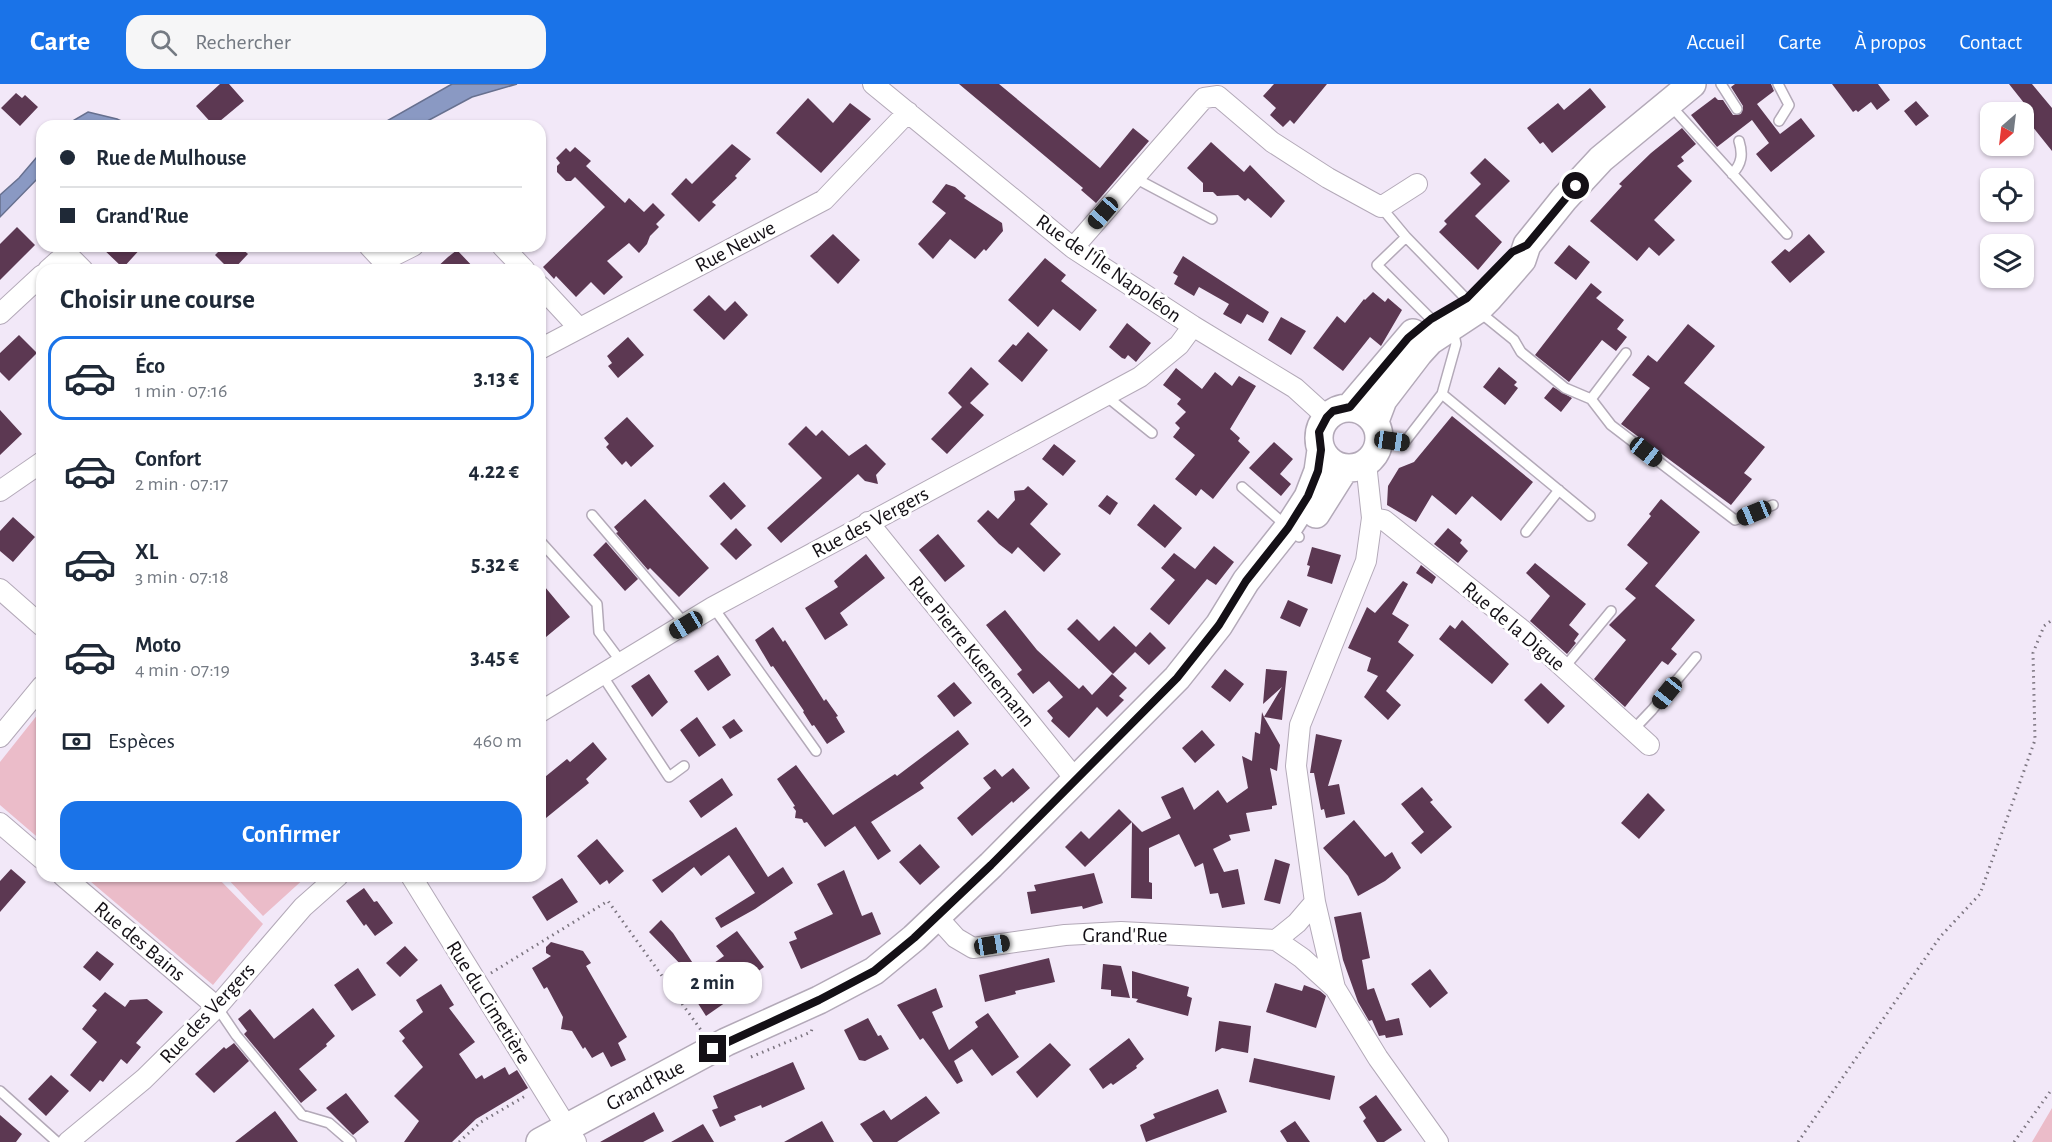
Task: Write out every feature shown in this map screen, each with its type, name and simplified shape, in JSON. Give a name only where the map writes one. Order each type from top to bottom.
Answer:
[{"type":"main road","points":[[1294,532],[1318,471],[1321,450],[1319,432],[1408,338],[1442,322],[1472,304],[1522,260],[1527,245],[1564,199],[1601,159],[1667,102],[1692,84]]},
{"type":"main road","points":[[937,917],[1177,678],[1219,625],[1246,581],[1323,505],[1329,490],[1355,466],[1373,457],[1383,400],[1407,367],[1430,342],[1442,322]]},
{"type":"main road","points":[[1338,412],[1360,409],[1377,430]]},
{"type":"main road","points":[[1321,450],[1330,462],[1355,466]]},
{"type":"main road","name":"Grand'Rue","points":[[540,1142],[571,1134],[726,1042],[819,1000],[874,971],[937,917]]},
{"type":"street","name":"Rue de l'Île Napoléon","points":[[873,84],[1072,248],[1193,326],[1338,412]]},
{"type":"street","points":[[1072,248],[1204,98],[1218,96],[1272,142],[1328,178],[1381,207],[1417,184]]},
{"type":"street","name":"Rue Neuve","points":[[546,347],[824,200],[908,112]]},
{"type":"street","points":[[375,252],[383,261],[401,252]]},
{"type":"street","points":[[508,252],[519,264]]},
{"type":"street","points":[[55,264],[58,261],[72,259],[77,264]]},
{"type":"street","points":[[0,314],[36,281]]},
{"type":"street","points":[[546,292],[579,328]]},
{"type":"street","name":"Rue des Vergers","points":[[546,708],[713,607],[1140,377],[1179,345],[1193,326]]},
{"type":"street","points":[[0,490],[36,466]]},
{"type":"street","points":[[1335,988],[1315,902],[1296,766],[1300,725],[1365,561],[1372,518],[1355,466]]},
{"type":"street","name":"Rue de la Digue","points":[[1372,518],[1384,520],[1521,629],[1649,745]]},
{"type":"street","name":"Rue Pierre Kuenemann","points":[[868,522],[1076,780]]},
{"type":"street","points":[[0,588],[36,621]]},
{"type":"street","points":[[0,737],[36,693]]},
{"type":"street","points":[[0,823],[36,854]]},
{"type":"street","name":"Rue des Bains","points":[[70,882],[217,1007]]},
{"type":"street","name":"Rue des Vergers","points":[[68,1142],[144,1079],[217,1007],[303,907],[331,882]]},
{"type":"street","name":"Rue du Cimetière","points":[[415,882],[571,1134]]},
{"type":"street","points":[[1315,902],[1297,923],[1276,940],[1302,958],[1335,988],[1378,1058],[1438,1142]]},
{"type":"street","name":"Grand'Rue","points":[[937,917],[956,938],[973,948],[1065,935],[1121,932],[1276,940]]},
{"type":"lane","points":[[1721,84],[1737,109]]},
{"type":"lane","points":[[1778,84],[1789,105],[1779,121]]},
{"type":"lane","points":[[1667,102],[1787,234]]},
{"type":"lane","points":[[1732,174],[1740,163],[1742,153],[1739,141]]},
{"type":"lane","points":[[1133,177],[1212,219]]},
{"type":"lane","points":[[1381,207],[1406,237],[1472,304],[1514,340],[1521,352],[1565,388],[1591,399],[1611,425],[1735,520],[1773,505]]},
{"type":"lane","points":[[1377,430],[1404,442],[1442,394],[1456,344],[1442,322],[1377,265],[1406,237]]},
{"type":"lane","points":[[1591,399],[1626,353]]},
{"type":"lane","points":[[1442,394],[1590,516]]},
{"type":"lane","points":[[1106,396],[1152,433]]},
{"type":"lane","points":[[1242,487],[1294,532]]},
{"type":"lane","points":[[1526,532],[1559,490]]},
{"type":"lane","points":[[592,515],[686,625]]},
{"type":"lane","points":[[546,548],[597,604],[599,632],[622,663]]},
{"type":"lane","points":[[713,607],[816,751]]},
{"type":"lane","points":[[1564,668],[1611,611]]},
{"type":"lane","points":[[1633,730],[1653,710],[1696,657]]},
{"type":"lane","points":[[602,675],[669,777],[684,766]]},
{"type":"lane","points":[[217,1007],[236,1035],[302,1115],[329,1124],[351,1142]]},
{"type":"lane","points":[[0,1091],[57,1142]]},
{"type":"path","points":[[1798,1142],[1940,937],[1980,894],[2035,740],[2033,653],[2043,626],[2052,620]]},
{"type":"path","points":[[476,982],[608,901],[702,1031]]},
{"type":"path","points":[[459,1142],[481,1122],[541,1087]]},
{"type":"path","points":[[2014,1142],[2052,1089]]},
{"type":"shaded area","points":[[36,717],[36,836],[0,805],[0,762]]},
{"type":"shaded area","points":[[91,882],[222,882],[263,924],[213,985]]},
{"type":"shaded area","points":[[231,882],[300,882],[263,916]]},
{"type":"shaded area","points":[[2052,1108],[2052,1142],[2032,1142]]},
{"type":"water","points":[[452,84],[517,84],[472,97],[429,120],[389,120]]},
{"type":"water","points":[[88,112],[119,120],[74,120]]},
{"type":"water","points":[[36,158],[36,180],[0,217],[0,195]]},
{"type":"building","points":[[220,84],[229,84],[244,101],[221,120],[209,120],[196,106]]},
{"type":"building","points":[[959,84],[999,84],[1100,168],[1133,128],[1149,141],[1096,203],[1081,190],[1083,188]]},
{"type":"building","points":[[1274,84],[1327,84],[1294,124],[1290,120],[1283,127],[1270,115],[1276,108],[1263,96]]},
{"type":"building","points":[[1735,84],[1771,84],[1774,91],[1757,104],[1780,134],[1801,118],[1815,136],[1771,172],[1756,154],[1769,143],[1752,120],[1717,147],[1691,115],[1715,97],[1723,100],[1733,115],[1741,114],[1743,106],[1731,87]]},
{"type":"building","points":[[1832,84],[1878,84],[1890,100],[1877,110],[1871,102],[1858,112],[1856,110],[1853,112]]},
{"type":"building","points":[[2009,84],[2032,84],[2052,108],[2052,151],[2034,128],[2034,102],[2023,102]]},
{"type":"building","points":[[1590,88],[1606,107],[1552,153],[1543,142],[1540,144],[1527,128],[1558,103],[1564,110]]},
{"type":"building","points":[[16,93],[22,98],[25,95],[38,107],[20,126],[1,108]]},
{"type":"building","points":[[808,98],[833,123],[850,103],[871,119],[821,173],[776,133]]},
{"type":"building","points":[[1916,101],[1929,116],[1916,126],[1904,111]]},
{"type":"building","points":[[1682,128],[1696,144],[1681,157],[1684,161],[1677,166],[1692,181],[1654,220],[1675,240],[1659,256],[1649,247],[1637,261],[1590,221],[1622,186],[1619,184],[1651,153]]},
{"type":"building","points":[[1211,142],[1244,172],[1250,165],[1285,201],[1271,218],[1248,198],[1245,201],[1238,195],[1217,196],[1213,192],[1203,192],[1203,183],[1187,168]]},
{"type":"building","points":[[732,144],[751,159],[735,176],[737,178],[712,202],[716,205],[699,222],[671,194],[686,178],[692,184]]},
{"type":"building","points":[[575,147],[591,161],[586,166],[625,203],[629,198],[644,212],[653,203],[665,215],[656,224],[659,227],[639,253],[629,243],[607,261],[623,277],[604,295],[591,282],[576,297],[556,276],[554,279],[546,270],[546,264],[605,207],[575,177],[571,181],[566,181],[557,172],[557,166],[560,163],[556,158],[566,148],[570,152]]},
{"type":"building","points":[[1485,158],[1510,181],[1475,216],[1502,242],[1478,270],[1439,232],[1447,224],[1444,221],[1481,184],[1470,173]]},
{"type":"building","points":[[946,184],[955,187],[966,196],[964,198],[1002,223],[1003,231],[986,251],[984,249],[975,259],[950,239],[933,259],[918,244],[946,213],[932,202]]},
{"type":"building","points":[[17,227],[35,245],[0,280],[0,244]]},
{"type":"building","points":[[833,234],[860,260],[838,284],[810,256]]},
{"type":"building","points":[[1809,234],[1825,252],[1790,283],[1771,262],[1785,249],[1789,252]]},
{"type":"building","points":[[1569,245],[1590,262],[1576,280],[1554,263]]},
{"type":"building","points":[[106,252],[138,252],[127,264],[119,264]]},
{"type":"building","points":[[218,252],[246,252],[248,254],[239,264],[224,264],[215,255]]},
{"type":"building","points":[[454,252],[459,252],[470,264],[440,264]]},
{"type":"building","points":[[1183,256],[1269,312],[1263,323],[1247,314],[1241,324],[1223,314],[1229,304],[1199,287],[1194,296],[1174,284],[1178,276],[1173,273]]},
{"type":"building","points":[[1045,258],[1066,275],[1061,281],[1097,310],[1080,331],[1053,309],[1038,327],[1008,300]]},
{"type":"building","points":[[1591,283],[1602,292],[1596,298],[1624,320],[1617,329],[1627,337],[1616,351],[1602,340],[1569,382],[1535,355]]},
{"type":"building","points":[[1373,292],[1385,302],[1388,298],[1402,310],[1381,346],[1370,337],[1343,371],[1313,348],[1337,316],[1345,323],[1364,299]]},
{"type":"building","points":[[709,295],[725,311],[735,301],[748,315],[724,340],[693,310]]},
{"type":"building","points":[[1281,317],[1306,331],[1291,355],[1268,340]]},
{"type":"building","points":[[1127,323],[1151,343],[1136,362],[1128,355],[1125,359],[1122,358],[1109,347]]},
{"type":"building","points":[[1688,324],[1715,346],[1684,383],[1765,447],[1744,473],[1752,479],[1731,505],[1621,424],[1650,388],[1632,375],[1648,355],[1657,362]]},
{"type":"building","points":[[1028,332],[1048,350],[1022,382],[998,361]]},
{"type":"building","points":[[19,335],[36,354],[9,381],[0,372],[0,353]]},
{"type":"building","points":[[628,337],[644,355],[618,378],[608,366],[612,363],[607,356]]},
{"type":"building","points":[[971,367],[989,384],[970,403],[984,415],[947,454],[931,439],[962,407],[948,393]]},
{"type":"building","points":[[1499,367],[1517,382],[1514,385],[1518,388],[1505,405],[1483,387]]},
{"type":"building","points":[[1176,368],[1202,389],[1215,372],[1232,386],[1239,376],[1256,386],[1230,429],[1240,438],[1238,441],[1250,452],[1213,499],[1201,489],[1196,496],[1175,479],[1195,455],[1173,437],[1180,428],[1175,423],[1186,412],[1177,404],[1181,399],[1163,385]]},
{"type":"building","points":[[1553,387],[1572,398],[1561,412],[1544,398]]},
{"type":"building","points":[[0,410],[22,434],[0,455]]},
{"type":"building","points":[[1452,416],[1533,482],[1501,521],[1472,496],[1456,515],[1432,495],[1416,522],[1387,505],[1388,486],[1399,468],[1414,462]]},
{"type":"building","points":[[627,417],[654,446],[631,467],[626,461],[622,465],[606,447],[609,444],[604,438]]},
{"type":"building","points":[[806,426],[816,436],[822,430],[849,456],[866,444],[886,464],[876,475],[878,484],[865,481],[858,474],[781,543],[767,528],[822,478],[788,444]]},
{"type":"building","points":[[1274,442],[1293,459],[1280,474],[1291,484],[1281,496],[1249,468]]},
{"type":"building","points":[[1054,444],[1076,461],[1063,476],[1042,459]]},
{"type":"building","points":[[724,482],[746,506],[731,520],[709,496]]},
{"type":"building","points":[[1028,486],[1048,504],[1030,524],[1061,554],[1044,572],[1018,547],[1012,554],[977,521],[988,510],[998,519],[1015,500],[1014,491],[1024,490]]},
{"type":"building","points":[[1107,495],[1118,503],[1110,515],[1098,506]]},
{"type":"building","points":[[645,499],[709,568],[679,597],[650,568],[648,570],[616,533],[618,532],[614,527]]},
{"type":"building","points":[[1661,499],[1700,532],[1655,586],[1695,620],[1671,649],[1677,654],[1668,665],[1662,661],[1625,707],[1594,679],[1626,640],[1609,625],[1636,598],[1625,589],[1648,563],[1627,545],[1651,516],[1649,514]]},
{"type":"building","points":[[1154,504],[1182,528],[1165,548],[1137,525]]},
{"type":"building","points":[[13,517],[35,537],[13,562],[0,551],[0,531]]},
{"type":"building","points":[[736,528],[752,545],[736,560],[720,544]]},
{"type":"building","points":[[1448,528],[1462,540],[1460,543],[1468,551],[1458,563],[1434,544]]},
{"type":"building","points":[[938,534],[965,566],[945,582],[919,550]]},
{"type":"building","points":[[606,542],[638,579],[625,591],[593,555]]},
{"type":"building","points":[[1214,546],[1234,562],[1216,585],[1207,579],[1169,625],[1150,609],[1175,580],[1161,568],[1174,553],[1195,569]]},
{"type":"building","points":[[1312,547],[1341,555],[1332,584],[1307,576],[1310,566],[1307,565]]},
{"type":"building","points":[[866,554],[885,578],[840,613],[848,625],[825,640],[805,608],[838,587],[834,581]]},
{"type":"building","points":[[1535,563],[1586,604],[1569,625],[1579,634],[1574,641],[1576,643],[1567,654],[1530,621],[1550,596],[1526,573]]},
{"type":"building","points":[[1421,565],[1436,577],[1432,584],[1416,573]]},
{"type":"building","points":[[1403,581],[1408,584],[1392,614],[1409,625],[1398,642],[1414,655],[1386,691],[1401,705],[1388,720],[1364,697],[1378,676],[1367,671],[1371,658],[1348,648],[1367,607],[1375,613]]},
{"type":"building","points":[[546,588],[570,617],[546,637]]},
{"type":"building","points":[[1288,600],[1308,609],[1300,627],[1280,618]]},
{"type":"building","points":[[1005,610],[1037,650],[1079,689],[1083,685],[1092,695],[1112,674],[1127,688],[1119,696],[1124,700],[1107,717],[1097,707],[1069,738],[1051,721],[1053,718],[1047,711],[1063,697],[1049,681],[1033,694],[1017,674],[1022,670],[986,625]]},
{"type":"building","points":[[1077,619],[1099,641],[1114,626],[1136,647],[1150,632],[1166,648],[1149,665],[1135,652],[1113,674],[1067,629]]},
{"type":"building","points":[[1462,620],[1509,664],[1492,684],[1439,639],[1450,625],[1455,629]]},
{"type":"building","points":[[773,627],[783,642],[785,640],[824,701],[826,699],[838,716],[836,717],[845,732],[827,744],[814,725],[812,726],[773,666],[771,667],[755,640]]},
{"type":"building","points":[[718,655],[731,675],[708,691],[694,671]]},
{"type":"building","points":[[1225,669],[1244,684],[1230,702],[1211,687]]},
{"type":"building","points":[[1266,669],[1287,671],[1282,720],[1264,717],[1282,687],[1263,704]]},
{"type":"building","points":[[649,674],[668,702],[652,717],[631,686]]},
{"type":"building","points":[[954,682],[972,703],[954,717],[937,696]]},
{"type":"building","points":[[1541,683],[1565,706],[1548,724],[1524,700]]},
{"type":"building","points":[[1262,712],[1280,745],[1277,771],[1270,768],[1277,805],[1272,806],[1272,809],[1246,813],[1250,831],[1229,835],[1231,840],[1213,849],[1224,872],[1238,869],[1245,904],[1222,908],[1218,893],[1210,894],[1203,863],[1195,867],[1179,834],[1149,848],[1149,882],[1152,883],[1152,899],[1131,898],[1132,822],[1142,832],[1171,818],[1161,797],[1183,787],[1194,810],[1218,790],[1227,803],[1248,788],[1242,756],[1252,761],[1255,732],[1260,734]]},
{"type":"building","points":[[697,717],[716,745],[699,757],[680,730]]},
{"type":"building","points":[[734,719],[743,731],[730,739],[722,727]]},
{"type":"building","points":[[958,730],[969,744],[920,783],[924,788],[871,822],[891,851],[878,860],[855,826],[825,847],[807,822],[804,823],[802,819],[795,818],[796,811],[793,807],[795,806],[777,779],[796,765],[833,815],[895,774],[897,776]]},
{"type":"building","points":[[1202,730],[1215,745],[1195,763],[1182,748]]},
{"type":"building","points":[[1316,734],[1342,740],[1328,786],[1339,784],[1345,814],[1326,818],[1324,809],[1321,810],[1314,773],[1310,773]]},
{"type":"building","points":[[593,742],[607,759],[586,779],[589,783],[546,818],[546,776],[567,759],[570,762]]},
{"type":"building","points":[[1013,768],[1030,788],[972,836],[957,818],[991,788],[983,778],[995,769],[1002,777]]},
{"type":"building","points":[[722,778],[733,795],[701,818],[689,801]]},
{"type":"building","points":[[1422,787],[1433,800],[1430,802],[1452,827],[1421,854],[1411,843],[1424,832],[1401,804]]},
{"type":"building","points":[[1648,793],[1665,810],[1639,839],[1621,823]]},
{"type":"building","points":[[1119,809],[1132,822],[1085,867],[1065,847],[1081,831],[1089,839]]},
{"type":"building","points":[[1354,820],[1385,857],[1392,852],[1401,868],[1385,881],[1358,896],[1348,876],[1323,848]]},
{"type":"building","points":[[736,827],[768,877],[783,867],[793,883],[755,909],[721,928],[715,918],[755,893],[729,855],[701,876],[694,867],[662,893],[652,880]]},
{"type":"building","points":[[597,839],[624,871],[609,884],[607,880],[600,885],[577,856]]},
{"type":"building","points":[[920,844],[940,867],[920,885],[899,862]]},
{"type":"building","points":[[1275,859],[1290,864],[1280,904],[1264,900]]},
{"type":"building","points":[[11,869],[26,882],[0,912],[0,881]]},
{"type":"building","points":[[844,870],[862,916],[872,912],[881,934],[801,969],[789,942],[797,939],[794,932],[833,914],[817,884]]},
{"type":"building","points":[[1094,873],[1103,903],[1083,909],[1082,906],[1031,914],[1027,892],[1036,891],[1034,885]]},
{"type":"building","points":[[562,878],[578,902],[547,921],[532,897]]},
{"type":"building","points":[[364,888],[393,923],[375,936],[366,924],[364,926],[346,901]]},
{"type":"building","points":[[1361,912],[1370,958],[1362,960],[1367,990],[1374,988],[1386,1021],[1399,1018],[1403,1035],[1386,1038],[1385,1035],[1379,1036],[1372,1020],[1369,1021],[1358,1002],[1343,960],[1334,917]]},
{"type":"building","points":[[661,920],[673,933],[698,971],[692,976],[649,932]]},
{"type":"building","points":[[737,931],[764,967],[726,995],[729,1000],[706,1016],[685,983],[724,956],[716,946]]},
{"type":"building","points":[[551,942],[583,951],[591,963],[586,966],[627,1037],[618,1043],[626,1060],[611,1067],[603,1052],[592,1058],[585,1047],[583,1049],[572,1031],[561,1029],[563,1017],[547,987],[544,989],[532,968],[551,956],[546,953],[546,947]]},
{"type":"building","points":[[405,946],[418,960],[400,977],[386,963]]},
{"type":"building","points":[[97,951],[114,964],[100,981],[83,967]]},
{"type":"building","points":[[1049,958],[1055,982],[1015,991],[1016,994],[985,1002],[979,975]]},
{"type":"building","points":[[1103,964],[1121,966],[1130,998],[1111,996],[1111,990],[1101,989]]},
{"type":"building","points":[[358,968],[376,995],[352,1011],[334,985]]},
{"type":"building","points":[[1430,969],[1448,993],[1430,1008],[1411,984]]},
{"type":"building","points":[[1132,971],[1189,987],[1187,996],[1192,998],[1188,1016],[1136,1002],[1138,999],[1132,998]]},
{"type":"building","points":[[1275,983],[1302,991],[1304,985],[1326,996],[1316,1028],[1266,1012]]},
{"type":"building","points":[[441,984],[454,1005],[449,1008],[475,1042],[459,1054],[476,1079],[482,1075],[484,1079],[505,1067],[509,1075],[517,1070],[528,1088],[476,1119],[452,1142],[404,1142],[419,1121],[394,1096],[423,1067],[402,1041],[405,1038],[399,1031],[423,1012],[416,1000]]},
{"type":"building","points":[[936,988],[943,1007],[932,1012],[949,1050],[978,1027],[975,1022],[988,1013],[1019,1057],[992,1076],[972,1049],[954,1061],[963,1081],[957,1084],[923,1038],[920,1040],[897,1005]]},
{"type":"building","points":[[105,992],[125,1007],[130,1000],[147,999],[163,1012],[136,1043],[141,1047],[127,1064],[121,1059],[103,1082],[100,1080],[90,1092],[70,1075],[97,1042],[82,1029],[97,1010],[92,1006]]},
{"type":"building","points":[[313,1008],[335,1036],[326,1044],[327,1046],[299,1069],[317,1090],[301,1103],[244,1034],[247,1031],[238,1019],[250,1009],[274,1039]]},
{"type":"building","points":[[868,1018],[878,1036],[881,1035],[889,1049],[865,1061],[859,1060],[844,1030]]},
{"type":"building","points":[[1219,1021],[1251,1026],[1248,1053],[1222,1048],[1215,1052]]},
{"type":"building","points":[[1129,1038],[1144,1059],[1136,1066],[1137,1068],[1113,1085],[1111,1083],[1103,1089],[1089,1069]]},
{"type":"building","points":[[234,1043],[249,1061],[214,1093],[195,1074],[224,1047],[226,1049]]},
{"type":"building","points":[[1050,1043],[1071,1065],[1037,1098],[1016,1072]]},
{"type":"building","points":[[1254,1058],[1335,1076],[1330,1100],[1249,1082]]},
{"type":"building","points":[[793,1062],[805,1089],[762,1108],[761,1105],[734,1116],[736,1120],[720,1127],[712,1110],[718,1108],[713,1096]]},
{"type":"building","points":[[51,1075],[69,1091],[46,1116],[28,1099]]},
{"type":"building","points":[[1218,1089],[1227,1112],[1146,1142],[1140,1125],[1155,1118],[1153,1114]]},
{"type":"building","points":[[346,1093],[369,1122],[353,1135],[326,1108]]},
{"type":"building","points":[[1376,1095],[1402,1130],[1384,1142],[1377,1142],[1363,1121],[1366,1118],[1359,1107]]},
{"type":"building","points":[[926,1096],[940,1113],[897,1142],[873,1142],[860,1124],[884,1110],[891,1120]]},
{"type":"building","points":[[275,1111],[298,1142],[235,1142]]},
{"type":"building","points":[[654,1112],[664,1131],[643,1142],[600,1142]]},
{"type":"building","points":[[0,1115],[22,1134],[16,1142],[0,1142]]},
{"type":"building","points":[[822,1121],[834,1142],[784,1142]]},
{"type":"building","points":[[1295,1121],[1310,1142],[1287,1142],[1280,1131]]},
{"type":"building","points":[[703,1124],[714,1142],[671,1142]]},
{"type":"route","points":[[713,1049],[819,1000],[874,971],[914,938],[991,865],[1177,678],[1219,625],[1246,581],[1288,528],[1308,496],[1318,471],[1321,450],[1318,441],[1319,432],[1327,417],[1333,411],[1350,407],[1408,338],[1431,319],[1467,298],[1512,252],[1527,245],[1576,186]]}]
